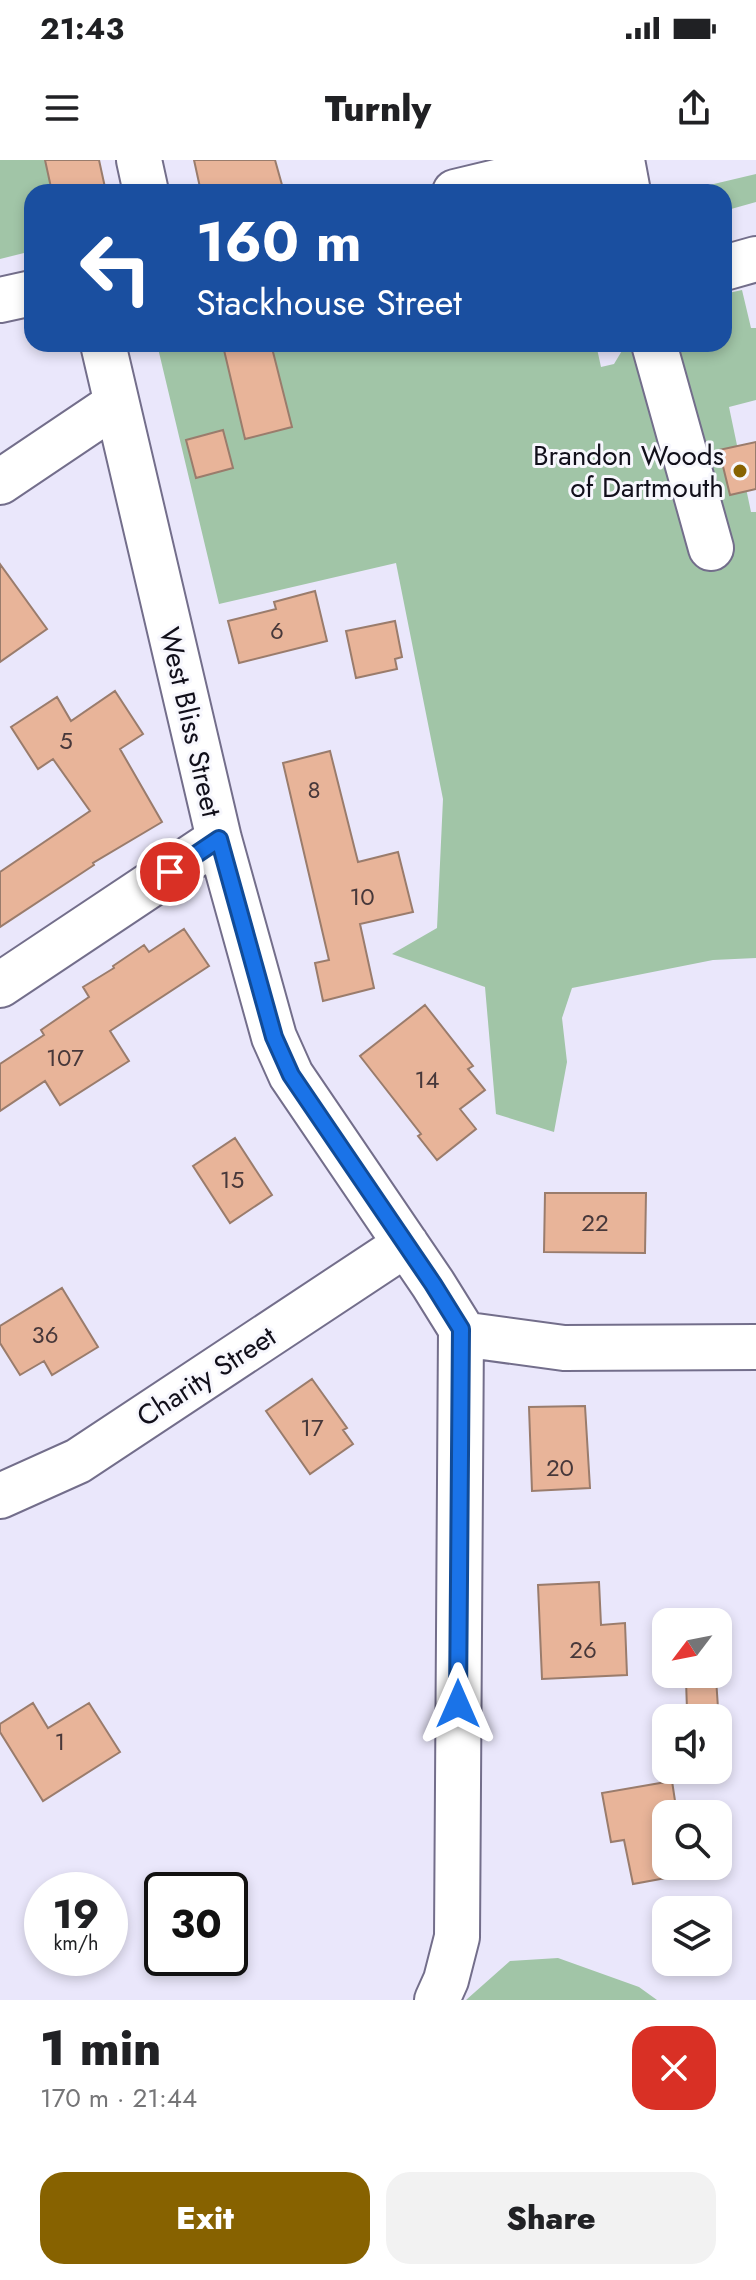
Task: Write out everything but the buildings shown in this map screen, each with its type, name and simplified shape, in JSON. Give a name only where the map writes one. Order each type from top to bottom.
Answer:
[{"type":"street","points":[[139,160],[144,184]]},
{"type":"street","points":[[499,184],[591,167],[616,184]]},
{"type":"street","points":[[732,266],[756,259]]},
{"type":"street","points":[[0,300],[24,295]]},
{"type":"street","name":"West Bliss Street","points":[[105,352],[219,839],[274,1037],[291,1075],[461,1329],[457,1937],[446,1980],[437,2000]]},
{"type":"street","points":[[656,352],[711,548]]},
{"type":"street","points":[[0,482],[116,404]]},
{"type":"street","points":[[0,985],[219,839]]},
{"type":"street","name":"Charity Street","points":[[0,1496],[78,1461],[406,1244]]},
{"type":"street","points":[[461,1334],[564,1348],[756,1347]]},
{"type":"green space","points":[[0,160],[45,160],[50,184],[24,184],[24,253],[0,259]]},
{"type":"green space","points":[[756,174],[756,202],[732,209],[732,184],[714,184]]},
{"type":"green space","points":[[742,290],[751,328],[756,328],[756,400],[729,407],[751,512],[756,512],[756,958],[713,960],[572,988],[562,1018],[567,1062],[554,1132],[496,1114],[485,987],[392,954],[437,928],[443,799],[396,563],[219,604],[159,352],[598,352],[601,367],[614,364],[621,352],[732,352],[732,292]]},
{"type":"green space","points":[[558,1958],[639,1987],[657,2000],[466,2000],[510,1961]]},
{"type":"place","name":"Brandon Woods of Dartmouth","points":[[740,471]]},
{"type":"route","points":[[170,872],[219,839],[274,1037],[291,1075],[461,1329],[458,1704]]}]
